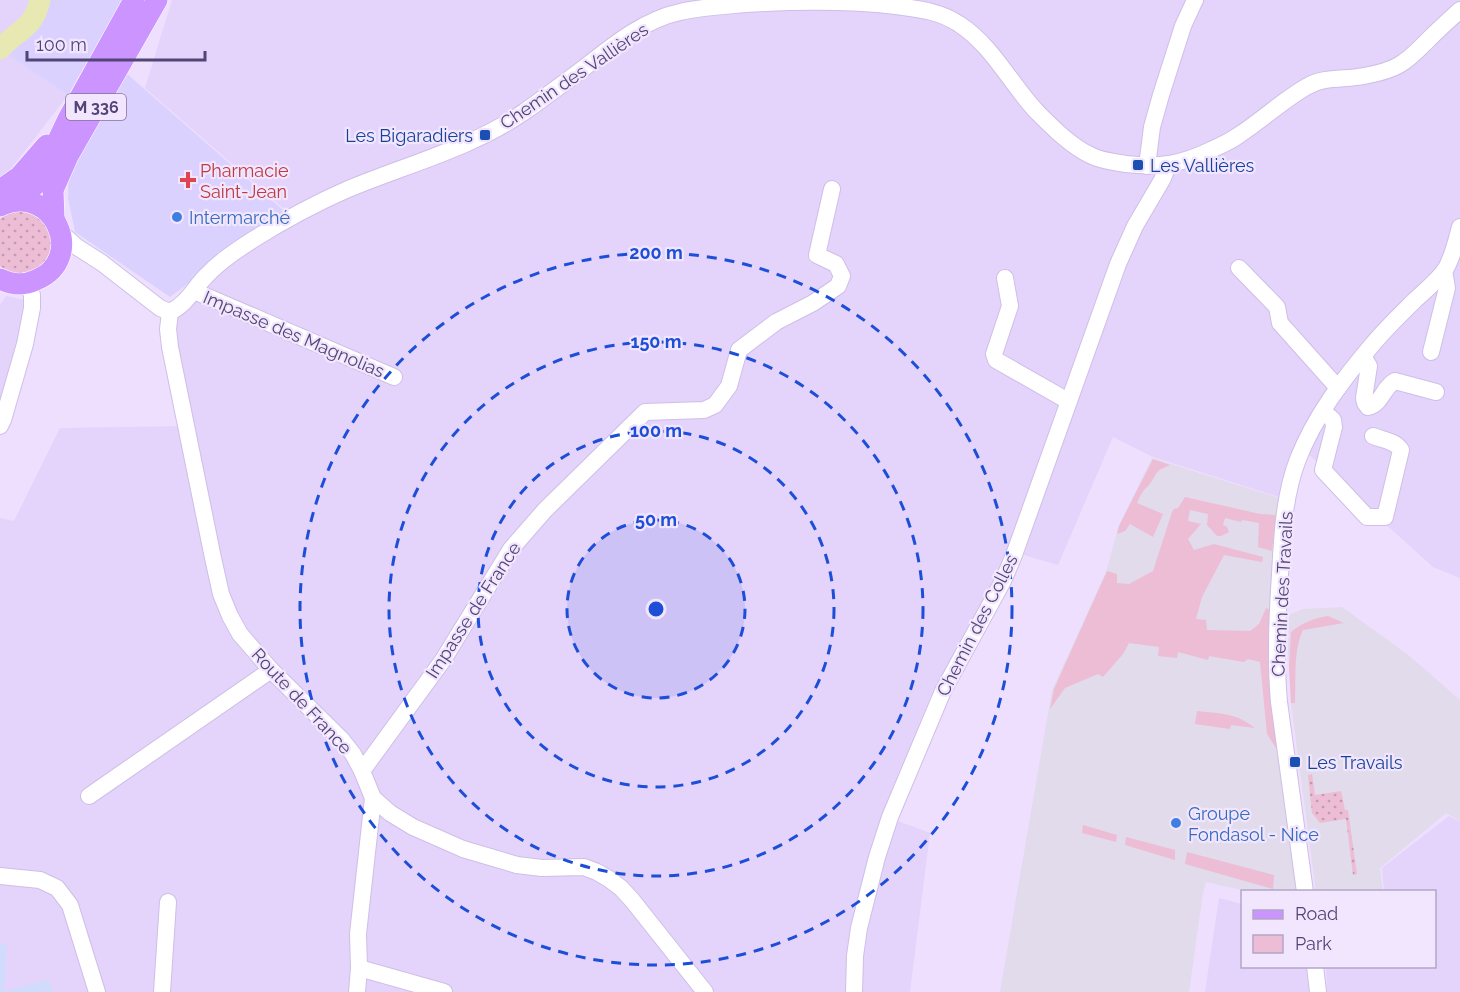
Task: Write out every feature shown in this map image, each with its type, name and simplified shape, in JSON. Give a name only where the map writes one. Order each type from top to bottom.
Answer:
[{"type":"main road","name":"M 336","points":[[5,199],[35,185],[44,172],[68,119],[134,0]]},
{"type":"main road","name":"M 336","points":[[57,226],[53,190],[68,156],[157,0]]},
{"type":"main road","points":[[5,199],[38,205],[50,213],[62,243],[57,263],[43,278],[9,283]]},
{"type":"street","points":[[1147,166],[1152,127],[1161,95],[1183,26],[1195,0]]},
{"type":"street","name":"Chemin des Vallières","points":[[170,312],[175,310],[218,265],[267,231],[346,190],[463,145],[499,128],[557,88],[613,45],[640,28],[679,12],[787,1],[875,1],[922,4],[929,10],[956,21],[971,32],[1037,112],[1080,149],[1109,162],[1147,166],[1166,165],[1193,159],[1238,136],[1308,85],[1322,80],[1362,77],[1399,65],[1460,10]]},
{"type":"street","name":"Chemin des Colles","points":[[854,992],[858,928],[890,817],[943,692],[1003,581],[1118,264],[1135,226],[1162,180],[1166,165]]},
{"type":"street","name":"Impasse de France","points":[[362,771],[443,660],[511,549],[545,510],[645,412],[704,411],[715,405],[729,386],[739,350],[776,322],[813,303],[838,286],[842,276],[836,264],[817,255],[832,189]]},
{"type":"street","points":[[57,226],[87,254],[160,308],[170,312]]},
{"type":"street","name":"Chemin des Travails","points":[[1305,890],[1276,671],[1282,535],[1292,477],[1323,411],[1338,388],[1386,328],[1444,271],[1460,227]]},
{"type":"street","points":[[57,263],[76,255],[87,254]]},
{"type":"street","points":[[1239,268],[1277,307],[1280,323],[1338,388]]},
{"type":"street","name":"Chemin des Travails","points":[[1431,351],[1447,288],[1444,271]]},
{"type":"street","points":[[1005,278],[1010,306],[994,354],[996,360],[1068,400]]},
{"type":"street","points":[[0,426],[25,344],[32,308],[32,295],[9,283]]},
{"type":"street","name":"Impasse des Magnolias","points":[[194,291],[394,377]]},
{"type":"street","name":"Route de France","points":[[170,312],[168,329],[170,347],[221,594],[240,634],[271,670],[353,754],[373,798],[390,813],[413,827],[463,849],[517,865],[542,868],[584,867],[603,875],[621,888],[632,900],[705,992]]},
{"type":"street","points":[[1363,356],[1370,366],[1364,398],[1368,407],[1378,402],[1389,384],[1395,381],[1436,392]]},
{"type":"street","points":[[1323,411],[1333,420],[1334,427],[1323,470],[1367,517],[1385,517],[1401,450],[1394,443],[1373,436]]},
{"type":"street","points":[[89,796],[271,670]]},
{"type":"street","points":[[357,992],[358,934],[373,798]]},
{"type":"street","points":[[0,876],[40,880],[57,888],[70,905],[97,992]]},
{"type":"street","points":[[162,992],[168,902]]},
{"type":"street","points":[[358,968],[444,992]]},
{"type":"street","points":[[1315,968],[1318,992]]},
{"type":"shaded area","points":[[0,0],[32,0],[30,12],[10,56],[68,95],[0,183]]},
{"type":"shaded area","points":[[32,0],[122,0],[68,95],[10,56],[30,12]]},
{"type":"shaded area","points":[[172,0],[1460,0],[1460,578],[1433,567],[1298,445],[1284,474],[1279,497],[1153,457],[1113,437],[1058,565],[1013,552],[932,693],[882,815],[930,833],[910,992],[0,992],[0,518],[14,521],[60,428],[193,426],[171,331],[175,318],[209,281],[263,237],[284,209],[145,88]]},
{"type":"shaded area","points":[[126,73],[284,211],[170,297],[75,232],[68,198],[69,172]]},
{"type":"shaded area","points":[[6,296],[39,303],[8,420],[0,435],[0,305]]},
{"type":"shaded area","points":[[1152,458],[1279,498],[1267,642],[1301,890],[1242,890],[1206,882],[1189,992],[1000,992],[1052,690],[1106,572],[1119,525]]},
{"type":"shaded area","points":[[1342,607],[1407,654],[1460,700],[1460,821],[1446,813],[1380,868],[1383,890],[1316,890],[1291,704],[1288,650],[1289,615],[1303,609]]},
{"type":"shaded area","points":[[1449,816],[1460,822],[1460,992],[1327,992],[1326,968],[1436,968],[1436,890],[1384,890],[1382,868]]},
{"type":"shaded area","points":[[1219,898],[1241,904],[1241,968],[1307,968],[1310,992],[1205,992]]},
{"type":"shaded area","points":[[0,942],[7,945],[4,991],[49,980],[53,992],[0,992]]},
{"type":"green space","points":[[33,0],[48,0],[47,11],[31,10]]},
{"type":"green space","points":[[18,211],[36,216],[47,226],[51,239],[50,252],[43,263],[32,271],[18,272],[0,266],[0,219],[8,213]]},
{"type":"green space","points":[[1153,459],[1170,465],[1158,471],[1137,503],[1163,514],[1153,537],[1130,524],[1125,531],[1117,534],[1119,526]]},
{"type":"green space","points":[[1185,497],[1260,514],[1276,515],[1272,551],[1258,547],[1259,523],[1225,518],[1223,525],[1229,532],[1217,536],[1207,525],[1208,514],[1190,510],[1188,521],[1201,524],[1188,539],[1194,550],[1214,544],[1263,557],[1262,562],[1224,555],[1202,597],[1196,619],[1206,620],[1207,630],[1250,631],[1259,624],[1266,608],[1270,610],[1268,642],[1277,735],[1276,748],[1267,734],[1260,662],[1248,659],[1244,662],[1209,656],[1208,660],[1178,652],[1177,658],[1158,656],[1159,647],[1129,643],[1123,654],[1103,677],[1098,674],[1065,688],[1050,709],[1054,689],[1107,571],[1117,574],[1117,583],[1129,584],[1153,571],[1172,512],[1178,508]]},
{"type":"green space","points":[[1328,616],[1344,623],[1303,630],[1296,656],[1295,703],[1291,703],[1289,667],[1291,632],[1308,621]]},
{"type":"green space","points":[[1197,711],[1234,716],[1255,728],[1231,725],[1230,729],[1195,724]]},
{"type":"green space","points":[[1312,774],[1315,795],[1341,791],[1345,810],[1348,810],[1357,874],[1353,875],[1346,819],[1320,823],[1312,813],[1308,775]]},
{"type":"green space","points":[[1083,825],[1117,835],[1116,842],[1082,833]]},
{"type":"green space","points":[[1126,837],[1175,850],[1175,860],[1125,845]]},
{"type":"green space","points":[[1187,852],[1274,875],[1273,889],[1185,864]]},
{"type":"waterway","points":[[0,49],[29,23],[40,0]]},
{"type":"place","name":"Les Bigaradiers","points":[[485,135]]},
{"type":"place","name":"Les Vallières","points":[[1138,165]]},
{"type":"place","name":"Pharmacie Saint-Jean","points":[[188,180]]},
{"type":"place","name":"Intermarché","points":[[177,217]]},
{"type":"place","name":"Les Travails","points":[[1295,762]]},
{"type":"place","name":"Groupe Fondasol - Nice","points":[[1176,823]]}]
